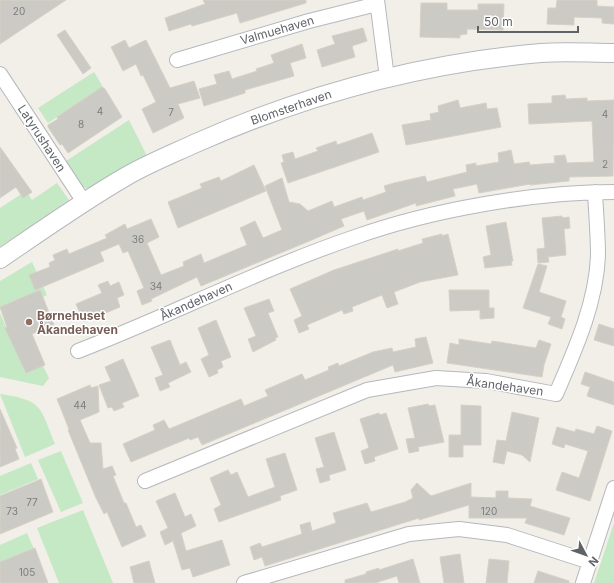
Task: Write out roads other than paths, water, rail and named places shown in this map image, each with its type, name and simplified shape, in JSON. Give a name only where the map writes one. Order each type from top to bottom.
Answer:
[{"type":"street","name":"Valmuehaven","points":[[177,60],[377,2],[387,78]]},
{"type":"street","name":"Blomsterhaven","points":[[0,259],[84,202],[125,177],[156,161],[252,119],[332,92],[387,78],[467,62],[535,54],[614,53]]},
{"type":"street","name":"Latyrushaven","points":[[0,74],[84,202]]},
{"type":"street","name":"Åkandehaven","points":[[78,351],[251,277],[356,236],[413,220],[506,201],[595,192],[614,192]]},
{"type":"street","name":"Åkandehaven","points":[[144,482],[367,390],[436,378],[486,381],[556,394],[578,342],[591,296],[598,257],[595,192]]},
{"type":"street","points":[[583,583],[614,488]]},
{"type":"street","points":[[244,583],[409,534],[459,530],[507,535],[590,562]]},
{"type":"place","name":"Børnehuset Åkandehaven","points":[[29,322]]}]
